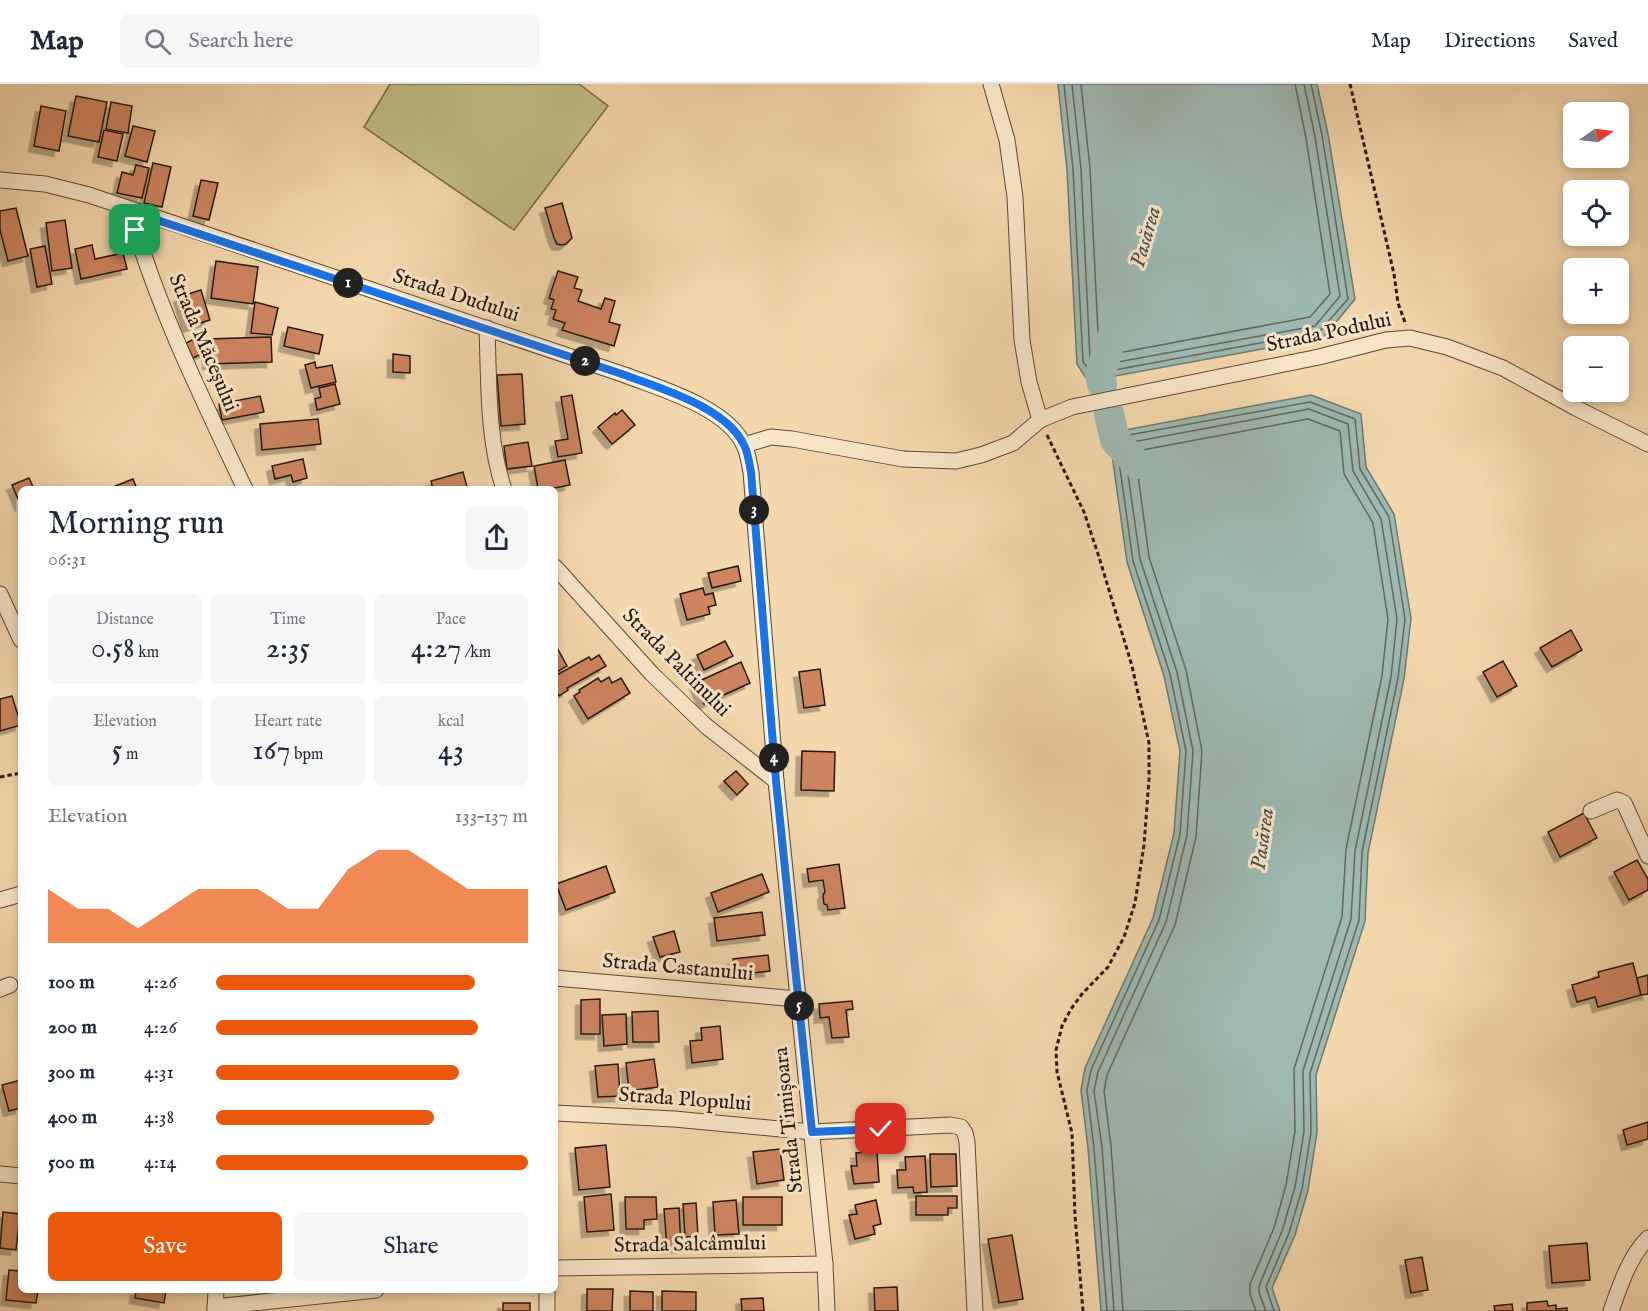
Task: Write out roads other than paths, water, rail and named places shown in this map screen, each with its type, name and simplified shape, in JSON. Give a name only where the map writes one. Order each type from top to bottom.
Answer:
[{"type":"street","points":[[744,445],[771,437],[903,459],[956,461],[997,450],[1013,443],[1040,420],[1029,382],[1022,340],[1015,197],[1007,140],[990,84]]},
{"type":"street","name":"Strada Dudului","points":[[0,180],[45,184],[89,195],[130,211],[625,375],[700,404],[734,430],[744,445],[751,472],[776,781]]},
{"type":"street","name":"Strada Măceșului","points":[[130,211],[153,282],[179,346],[244,486]]},
{"type":"street","points":[[487,328],[489,393],[496,467],[503,486]]},
{"type":"street","name":"Strada Podului","points":[[1040,420],[1072,407],[1319,357],[1386,340],[1410,338],[1447,347],[1503,368],[1648,444]]},
{"type":"street","name":"Strada Paltinului","points":[[558,570],[652,674],[706,726],[776,781]]},
{"type":"street","points":[[0,594],[18,633]]},
{"type":"street","name":"Strada Timișoara","points":[[776,781],[828,1311]]},
{"type":"street","points":[[1591,811],[1617,800],[1624,803],[1648,855]]},
{"type":"street","points":[[0,900],[18,895]]},
{"type":"street","name":"Strada Castanului","points":[[558,978],[798,999]]},
{"type":"street","name":"Strada Plopului","points":[[558,1113],[674,1119],[812,1132],[950,1125],[961,1127],[967,1142],[975,1311]]},
{"type":"street","points":[[0,1174],[18,1176]]},
{"type":"street","points":[[1611,1311],[1619,1287],[1639,1247],[1648,1238]]},
{"type":"street","name":"Strada Salcâmului","points":[[558,1268],[825,1264]]},
{"type":"street","points":[[216,1293],[215,1309],[351,1293]]},
{"type":"street","points":[[547,1293],[547,1311]]},
{"type":"water","points":[[1058,84],[1317,84],[1328,134],[1355,299],[1323,338],[1088,381],[1077,364],[1067,170]]},
{"type":"water","points":[[1311,395],[1361,414],[1366,467],[1394,514],[1411,618],[1404,679],[1368,853],[1365,921],[1316,1075],[1317,1132],[1308,1190],[1295,1235],[1272,1288],[1280,1311],[1101,1311],[1081,1090],[1085,1068],[1153,918],[1174,833],[1180,751],[1164,676],[1127,562],[1109,433]]},
{"type":"waterway","name":"Pasărea","points":[[1102,384],[1100,375],[1111,339]]},
{"type":"waterway","name":"Pasărea","points":[[1109,414],[1115,440],[1137,464]]}]
